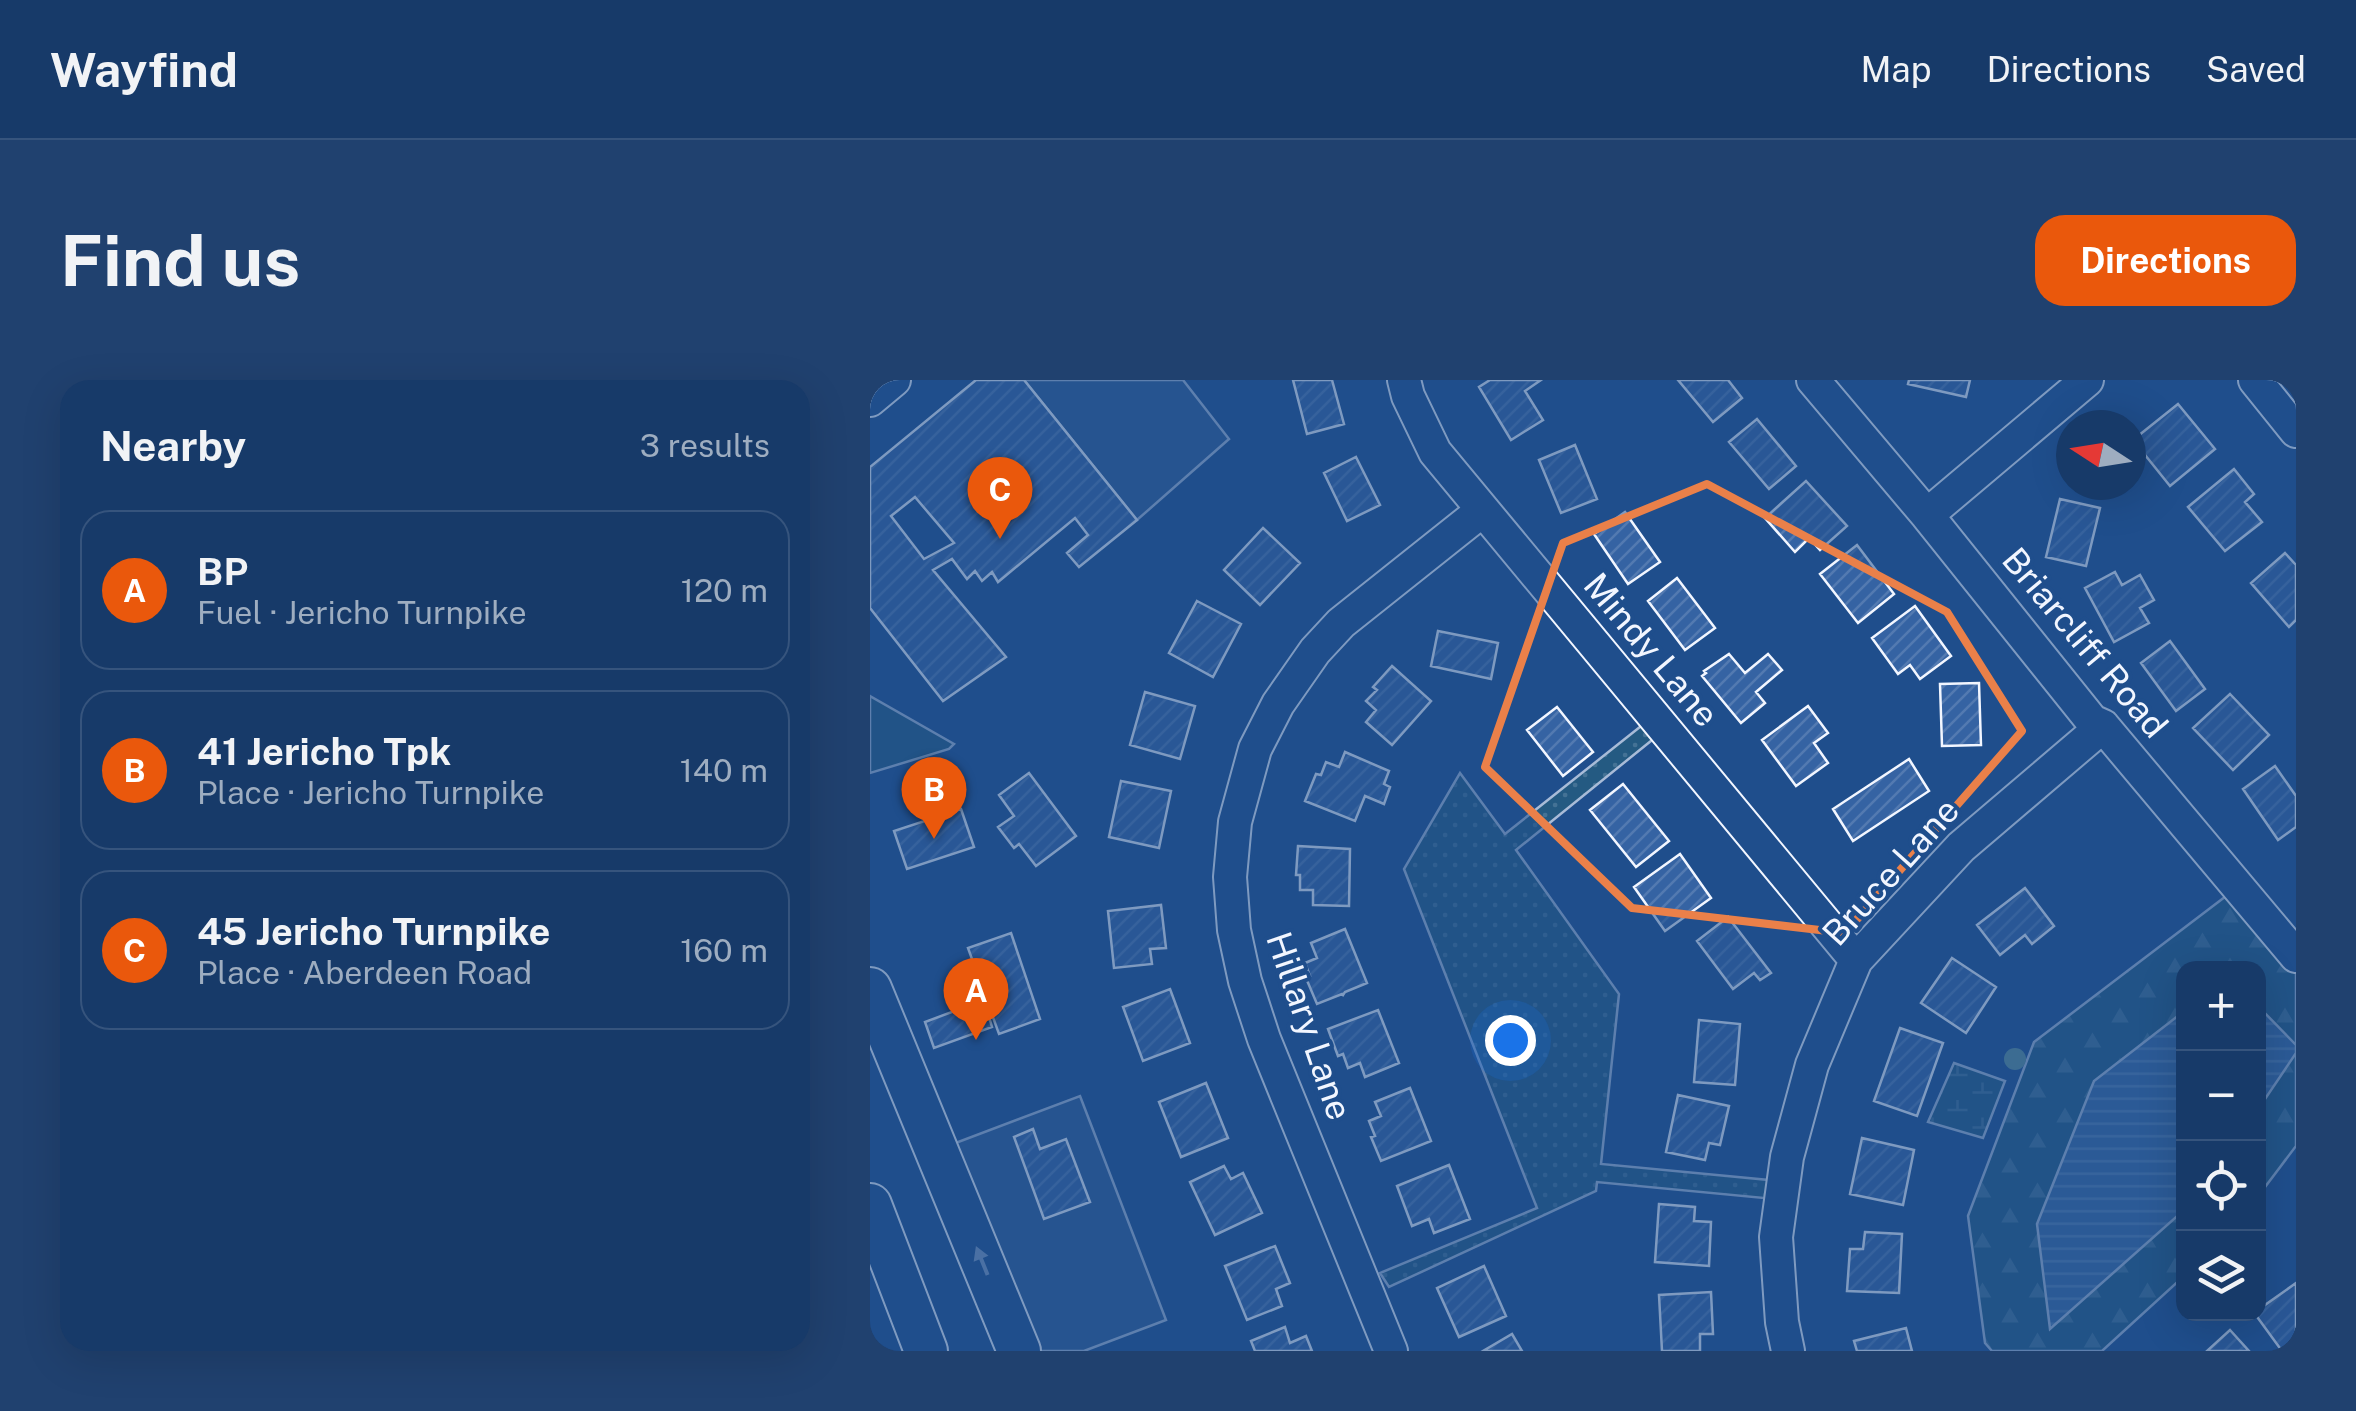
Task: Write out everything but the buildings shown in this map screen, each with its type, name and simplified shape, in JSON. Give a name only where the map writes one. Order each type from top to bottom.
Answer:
[{"type":"main road","points":[[870,988],[1019,1351]]},
{"type":"main road","points":[[870,1206],[926,1351]]},
{"type":"street","points":[[870,400],[894,380]]},
{"type":"street","name":"Mindy Lane","points":[[1404,380],[1435,452],[1856,960]]},
{"type":"street","name":"Briarcliff Road","points":[[1813,380],[2092,722],[2103,726],[2296,956]]},
{"type":"street","points":[[1927,515],[2087,380]]},
{"type":"street","points":[[2255,380],[2296,431]]},
{"type":"street","name":"Hillary Lane","points":[[1391,1351],[1245,982],[1234,930],[1230,877],[1235,822],[1255,749],[1278,704],[1315,651],[1341,623],[1482,510]]},
{"type":"street","name":"Bruce Lane","points":[[1788,1351],[1776,1238],[1787,1157],[1812,1065],[1856,960],[1962,847],[2103,726]]},
{"type":"highlighted area","points":[[1707,484],[1947,612],[2022,731],[1845,933],[1632,908],[1485,767],[1563,543]]},
{"type":"green space","points":[[870,696],[954,744],[949,749],[870,773]]},
{"type":"green space","points":[[1650,719],[1662,732],[1516,850],[1619,994],[1601,1164],[1779,1181],[1774,1199],[1597,1182],[1596,1191],[1389,1287],[1380,1273],[1537,1208],[1404,869],[1460,773],[1505,834]]},
{"type":"green space","points":[[2238,887],[2296,956],[2296,1146],[2266,1186],[2266,961],[2176,961],[2176,1283],[2102,1351],[1992,1351],[1985,1343],[1968,1216],[2034,1042]]},
{"type":"green space","points":[[1954,1063],[2005,1081],[1983,1138],[1928,1122]]},
{"type":"shaded area","points":[[1024,380],[1183,380],[1229,439],[1137,520]]},
{"type":"shaded area","points":[[2266,1014],[2296,1045],[2296,1053],[2266,1098]]},
{"type":"shaded area","points":[[2176,1017],[2176,1217],[2050,1329],[2037,1224],[2094,1081]]},
{"type":"shaded area","points":[[1080,1096],[1166,1320],[1084,1351],[1019,1351],[937,1150]]},
{"type":"place","name":"45 Jericho Turnpike","points":[[1000,539]]},
{"type":"place","name":"41 Jericho Tpk","points":[[934,839]]},
{"type":"place","name":"BP","points":[[976,1040]]}]
